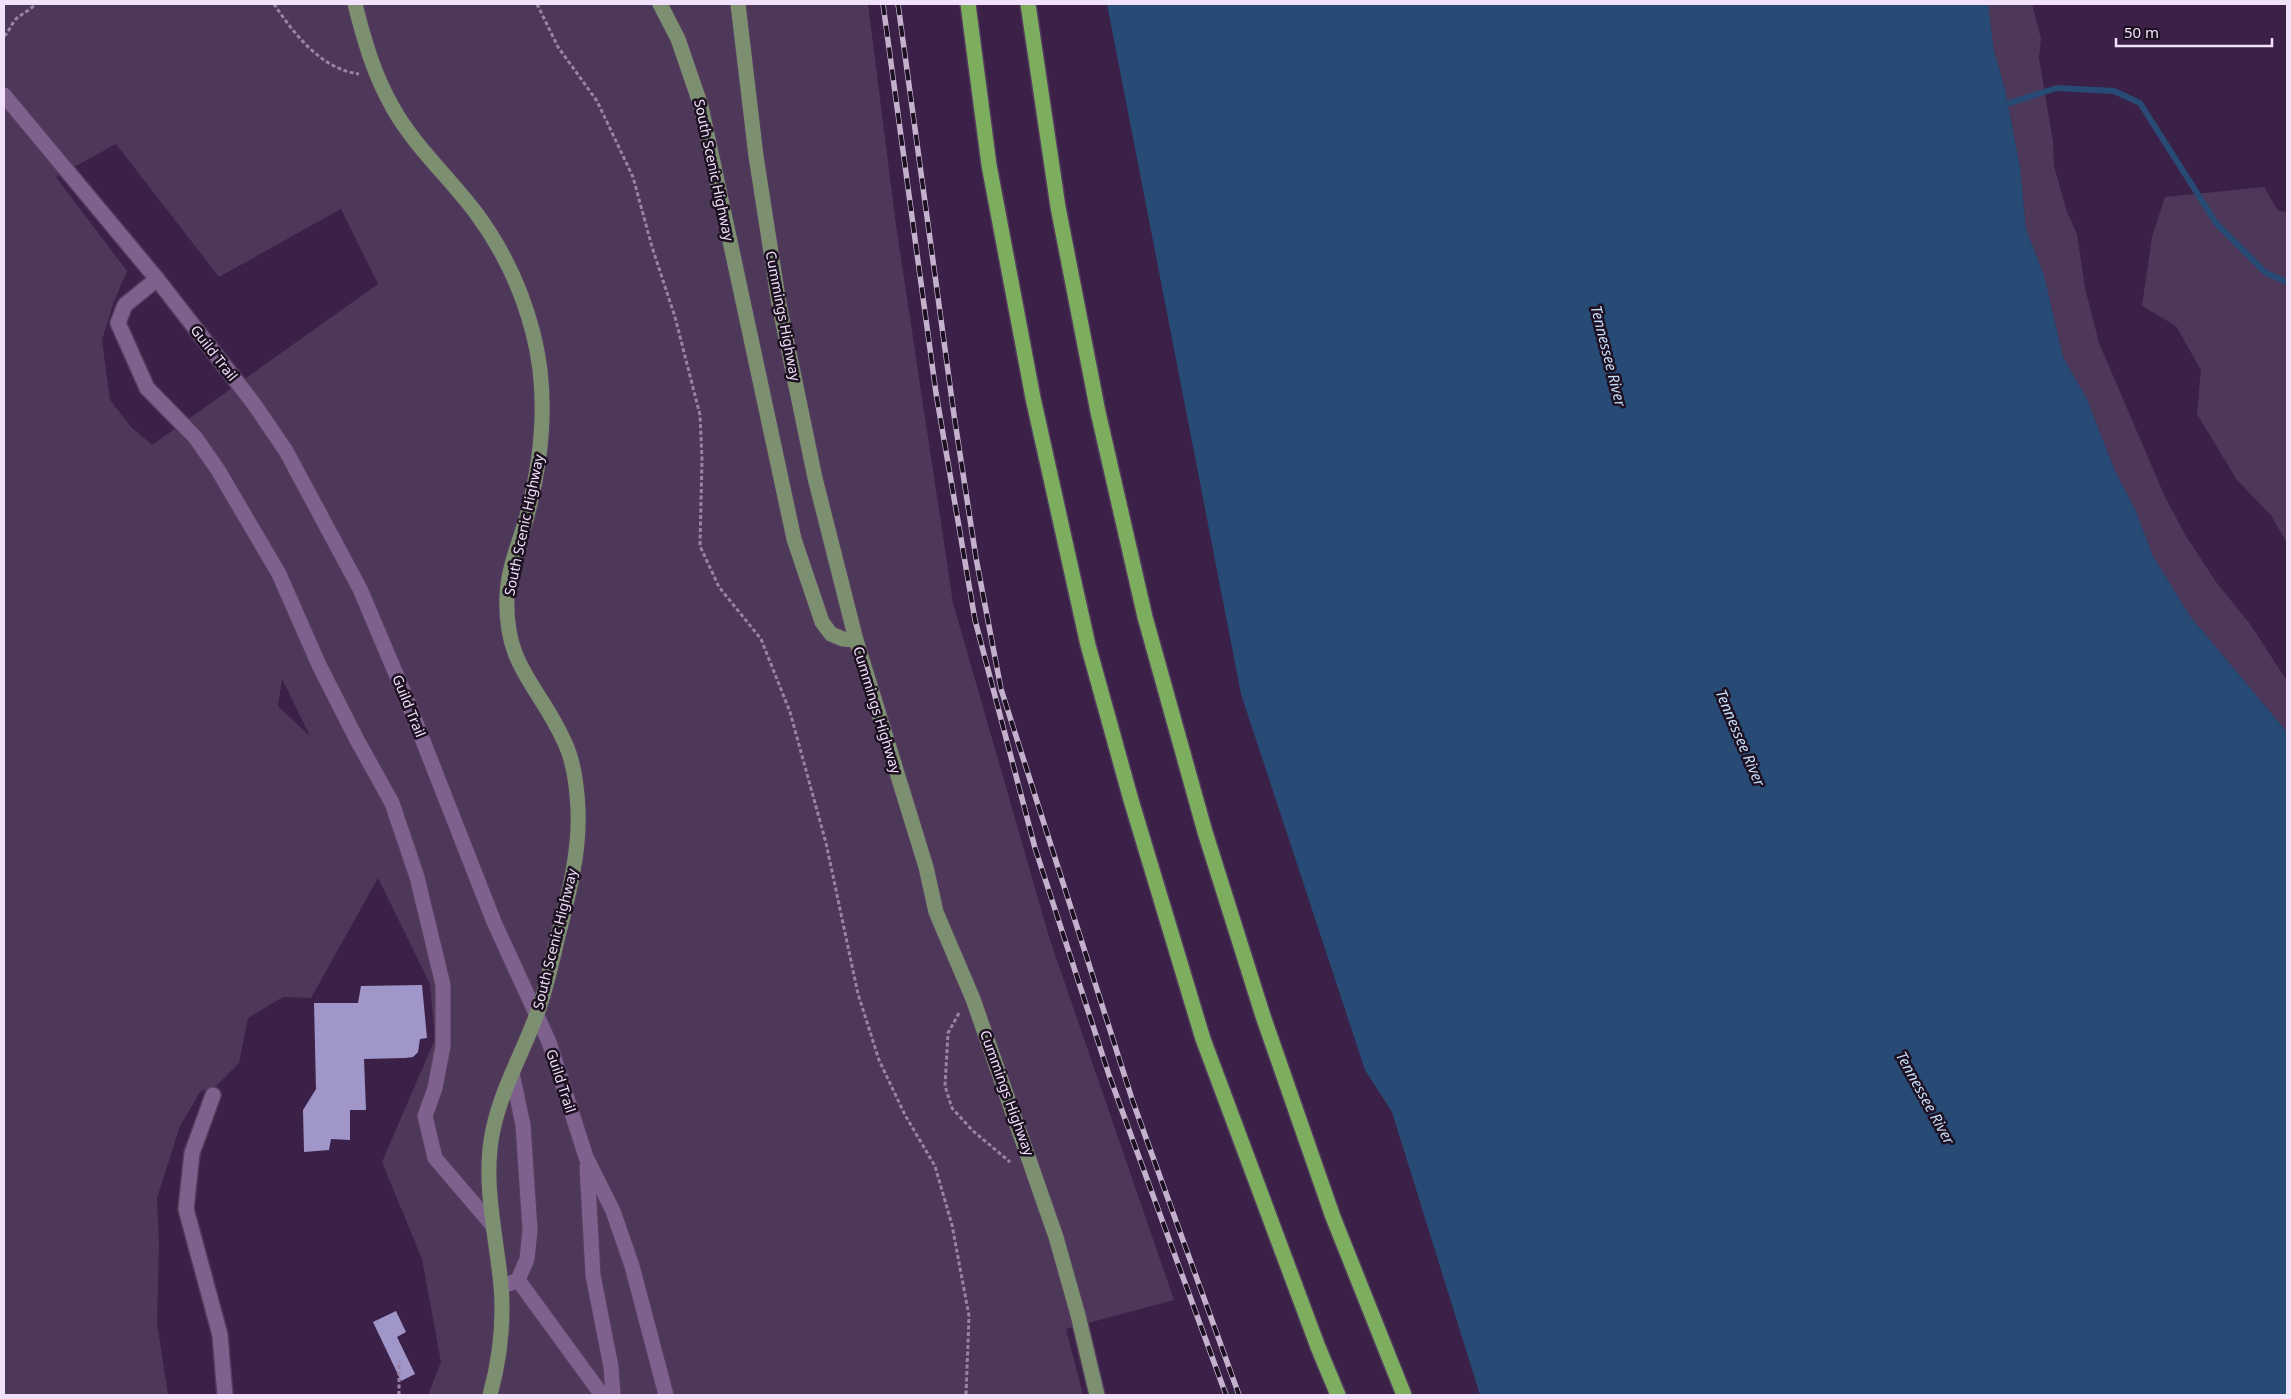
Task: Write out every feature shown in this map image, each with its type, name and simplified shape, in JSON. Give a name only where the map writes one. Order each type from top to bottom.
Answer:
[{"type":"highway","points":[[968,4],[989,165],[1031,388],[1088,646],[1131,800],[1203,1039],[1318,1347],[1338,1395]]},
{"type":"highway","points":[[1028,4],[1058,207],[1098,412],[1144,617],[1205,832],[1263,1016],[1333,1217],[1404,1395]]},
{"type":"main road","name":"South Scenic Highway","points":[[355,4],[368,55],[394,110],[407,130],[476,212],[506,260],[526,311],[538,358],[543,388],[539,466],[507,591],[508,629],[513,653],[549,712],[567,746],[578,809],[572,882],[537,1015],[512,1073],[493,1131],[489,1169],[493,1226],[501,1287],[502,1325],[499,1358],[490,1395]]},
{"type":"main road","name":"South Scenic Highway","points":[[660,4],[678,39],[700,106],[794,539],[822,622],[831,634],[843,639],[856,640]]},
{"type":"main road","name":"Cummings Highway","points":[[738,4],[756,156],[779,304],[815,478],[856,640],[926,868],[936,912],[974,999],[1036,1174],[1078,1315],[1097,1395]]},
{"type":"lane","name":"Guild Trail","points":[[4,95],[157,279],[254,404],[280,443],[360,589],[407,700],[494,922],[548,1042],[586,1157],[613,1211],[632,1266],[666,1395]]},
{"type":"lane","points":[[157,279],[125,305],[118,323],[147,388],[195,437],[218,470],[279,574],[319,665],[392,803],[417,876],[443,985],[443,1046],[435,1088],[425,1116],[435,1158],[493,1226]]},
{"type":"lane","points":[[501,1287],[518,1280],[527,1259],[530,1230],[522,1125],[512,1073]]},
{"type":"lane","points":[[213,1095],[192,1154],[186,1209],[220,1335],[225,1395]]},
{"type":"lane","points":[[586,1157],[593,1275],[610,1367],[613,1395]]},
{"type":"lane","points":[[518,1280],[602,1395]]},
{"type":"path","points":[[4,36],[9,32],[16,18],[28,13],[35,4]]},
{"type":"path","points":[[274,4],[315,55],[351,73],[376,75]]},
{"type":"path","points":[[537,4],[558,47],[597,101],[633,177],[652,247],[675,317],[700,415],[702,459],[700,546],[719,587],[761,639],[790,712],[810,778],[826,843],[841,923],[858,994],[879,1060],[905,1115],[935,1166],[952,1225],[968,1316],[966,1395]]},
{"type":"path","points":[[974,999],[956,1015],[948,1033],[945,1086],[952,1108],[994,1150],[1036,1174]]},
{"type":"path","points":[[399,1361],[399,1395]]},
{"type":"shaded area","points":[[4,4],[868,4],[896,225],[953,603],[1050,940],[1174,1300],[1066,1329],[1083,1395],[428,1395],[441,1362],[422,1259],[382,1162],[435,1039],[430,984],[378,878],[311,998],[283,997],[248,1018],[239,1063],[216,1086],[200,1092],[180,1126],[157,1198],[159,1244],[157,1323],[168,1395],[4,1395]],"holes":[[[116,144],[219,277],[341,209],[378,284],[152,445],[132,428],[110,400],[102,340],[113,304],[127,271],[56,177]],[[282,679],[310,736],[278,706]]]},
{"type":"shaded area","points":[[1988,4],[2032,4],[2041,39],[2039,58],[2053,142],[2054,166],[2067,212],[2077,234],[2085,288],[2099,343],[2165,497],[2186,536],[2216,582],[2250,624],[2287,681],[2287,732],[2190,616],[2153,556],[2135,509],[2115,471],[2087,399],[2063,357],[2044,275],[2026,229],[2020,167],[2005,89],[1994,51]]},
{"type":"shaded area","points":[[2264,187],[2278,211],[2287,212],[2287,543],[2271,515],[2237,480],[2197,414],[2201,370],[2176,326],[2142,306],[2152,237],[2165,197]]},
{"type":"water","name":"Tennessee River","points":[[1107,4],[1988,4],[1994,51],[2005,89],[2020,167],[2026,229],[2044,275],[2063,357],[2087,399],[2115,471],[2135,509],[2153,556],[2190,616],[2287,732],[2287,1395],[1480,1395],[1392,1112],[1365,1070],[1241,694]]},
{"type":"building","points":[[422,985],[427,1038],[420,1039],[418,1052],[413,1057],[364,1059],[366,1110],[350,1110],[350,1140],[331,1139],[329,1150],[304,1152],[303,1110],[316,1089],[314,1003],[358,1003],[361,986]]},
{"type":"building","points":[[396,1311],[406,1332],[397,1337],[415,1374],[401,1381],[373,1322]]},
{"type":"waterway","points":[[2000,106],[2057,88],[2114,91],[2140,103],[2216,223],[2266,273],[2287,282]]},
{"type":"railway","points":[[883,4],[936,393],[975,620],[1035,848],[1109,1075],[1226,1395]]},
{"type":"railway","points":[[898,4],[954,415],[976,558],[1001,689],[1133,1102],[1239,1395]]}]
